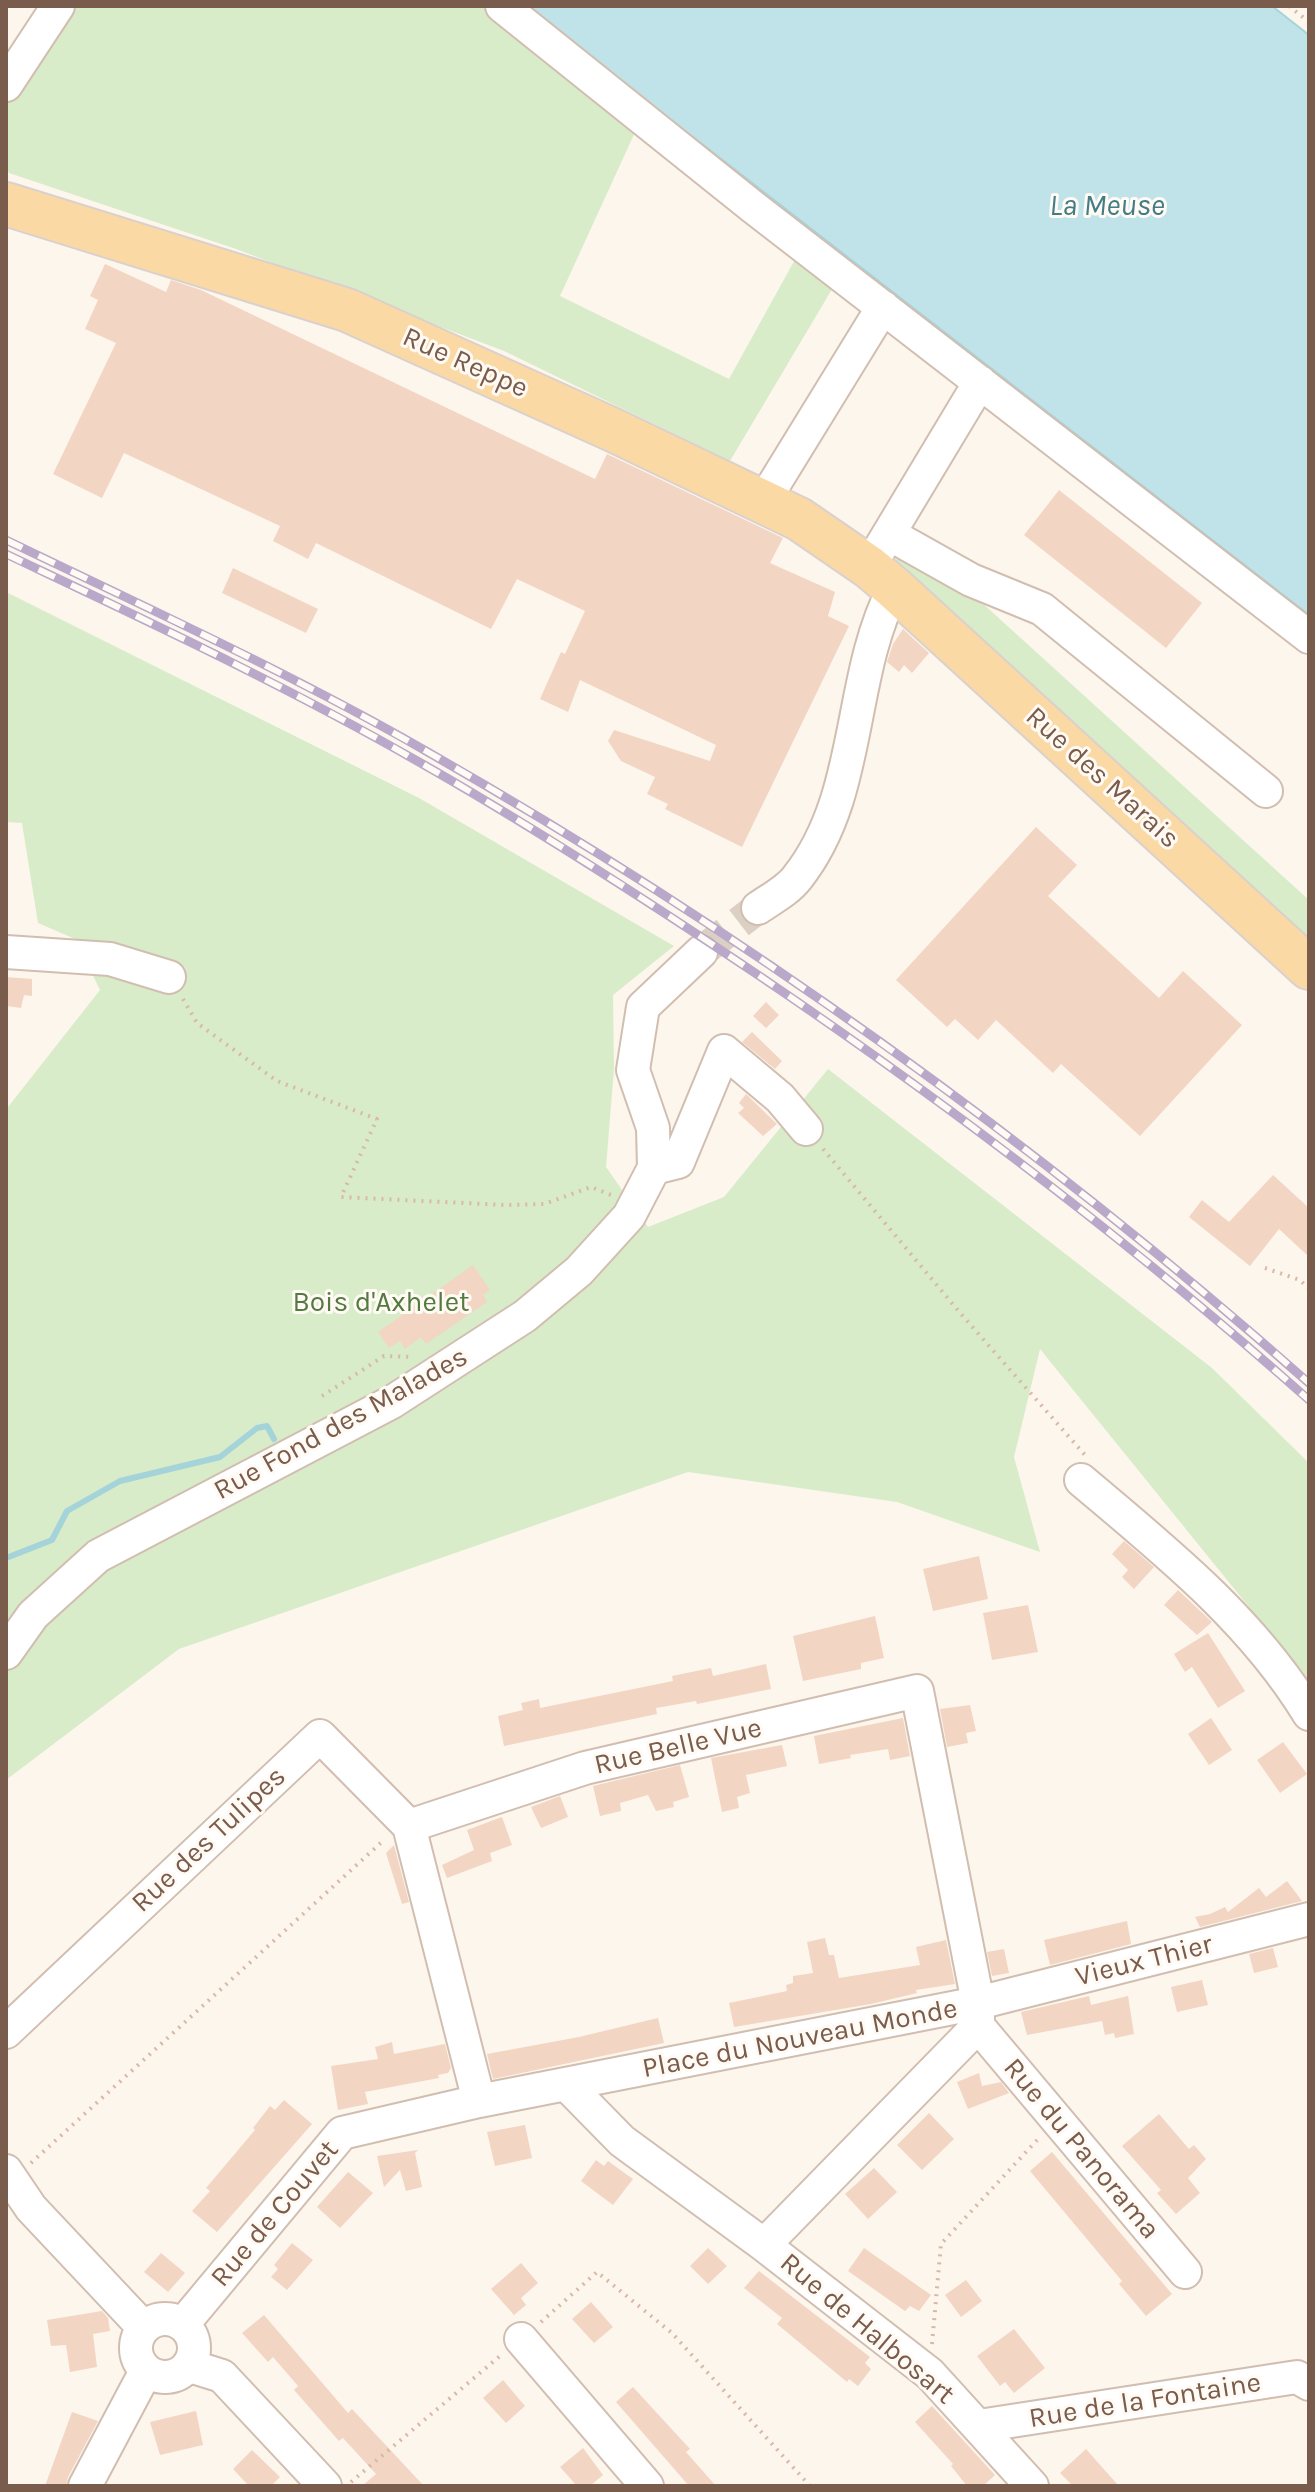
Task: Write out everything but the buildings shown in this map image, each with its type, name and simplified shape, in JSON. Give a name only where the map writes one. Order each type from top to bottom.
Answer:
[{"type":"main road","name":"Rue Reppe","points":[[6,204],[347,310],[611,429],[884,563]]},
{"type":"main road","name":"Rue des Marais","points":[[884,563],[1309,968]]},
{"type":"street","points":[[6,85],[58,6]]},
{"type":"street","points":[[502,6],[883,307],[1309,637]]},
{"type":"street","points":[[763,502],[883,307]]},
{"type":"street","points":[[758,908],[796,881],[821,843],[840,795],[880,616],[884,563],[980,382]]},
{"type":"street","points":[[884,563],[971,580],[1042,609],[1266,791]]},
{"type":"street","points":[[6,952],[110,959],[169,977]]},
{"type":"street","name":"Rue Fond des Malades","points":[[6,1653],[33,1615],[98,1556],[392,1402],[525,1316],[579,1271],[629,1216],[654,1168],[653,1128],[633,1070],[643,1007],[701,952]]},
{"type":"street","name":"Rue Fond des Malades","points":[[654,1168],[678,1162],[724,1051],[780,1098],[806,1129]]},
{"type":"street","points":[[1088,1473],[1212,1593],[1294,1690],[1309,1714]]},
{"type":"street","name":"Rue Belle Vue","points":[[409,1826],[585,1768],[917,1691],[978,2014]]},
{"type":"street","name":"Rue des Tulipes","points":[[6,2032],[320,1736],[409,1826]]},
{"type":"street","points":[[409,1826],[479,2101]]},
{"type":"street","name":"Vieux Thier","points":[[978,2014],[1309,1919]]},
{"type":"street","name":"Place du Nouveau Monde","points":[[567,2085],[978,2014]]},
{"type":"street","name":"Place du Nouveau Monde","points":[[764,2245],[978,2014]]},
{"type":"street","name":"Rue du Panorama","points":[[978,2014],[1057,2119],[1185,2272]]},
{"type":"street","points":[[567,2085],[622,2141],[764,2245]]},
{"type":"street","name":"Rue de Couvet","points":[[183,2324],[342,2133],[479,2101],[567,2085]]},
{"type":"street","points":[[9,2176],[31,2208],[144,2328]]},
{"type":"street","name":"Rue de Halbosart","points":[[764,2245],[930,2374],[1032,2486]]},
{"type":"street","points":[[170,2318],[183,2324],[195,2344],[190,2366],[177,2377],[160,2378],[146,2371],[137,2358],[136,2342],[144,2328],[156,2320],[170,2318]]},
{"type":"street","points":[[521,2339],[647,2486]]},
{"type":"street","points":[[190,2366],[222,2376],[325,2486]]},
{"type":"street","points":[[85,2486],[146,2371]]},
{"type":"street","name":"Rue de la Fontaine","points":[[979,2426],[1305,2374]]},
{"type":"path","points":[[1289,6],[1309,22]]},
{"type":"path","points":[[169,977],[197,1023],[277,1081],[377,1119],[341,1197],[544,1204],[591,1187],[611,1196]]},
{"type":"path","points":[[806,1129],[961,1314],[1088,1473]]},
{"type":"path","points":[[1265,1268],[1300,1280],[1309,1289]]},
{"type":"path","points":[[322,1396],[384,1356],[415,1357]]},
{"type":"path","points":[[9,2176],[398,1827],[409,1826]]},
{"type":"path","points":[[930,2374],[941,2244],[1057,2119]]},
{"type":"path","points":[[346,2486],[597,2272],[672,2333],[810,2486]]},
{"type":"green space","points":[[58,6],[502,6],[642,117],[560,296],[729,379],[803,245],[841,274],[730,461],[504,351],[236,249],[9,173],[6,166],[6,85]]},
{"type":"green space","points":[[901,555],[980,601],[1309,900],[1309,942],[894,562]]},
{"type":"green space","name":"Bois d'Axhelet","points":[[6,592],[419,798],[674,946],[613,995],[614,1069],[606,1167],[648,1227],[724,1197],[828,1069],[1212,1368],[1309,1463],[1309,1684],[1040,1349],[1014,1457],[1040,1552],[897,1502],[688,1472],[179,1649],[6,1780],[6,1106],[100,990],[75,939],[38,923],[22,823],[6,822]]},
{"type":"water","name":"La Meuse","points":[[524,6],[1272,6],[1309,35],[1309,615]]},
{"type":"waterway","points":[[6,1558],[52,1540],[67,1511],[120,1481],[220,1457],[257,1428],[267,1426],[274,1439]]},
{"type":"tunnel","points":[[701,952],[758,908]]},
{"type":"railway","points":[[6,540],[375,722],[543,820],[658,892],[884,1044],[993,1125],[1101,1209],[1309,1383]]},
{"type":"railway","points":[[6,554],[317,706],[507,813],[636,895],[835,1028],[1043,1180],[1178,1288],[1309,1400]]}]
